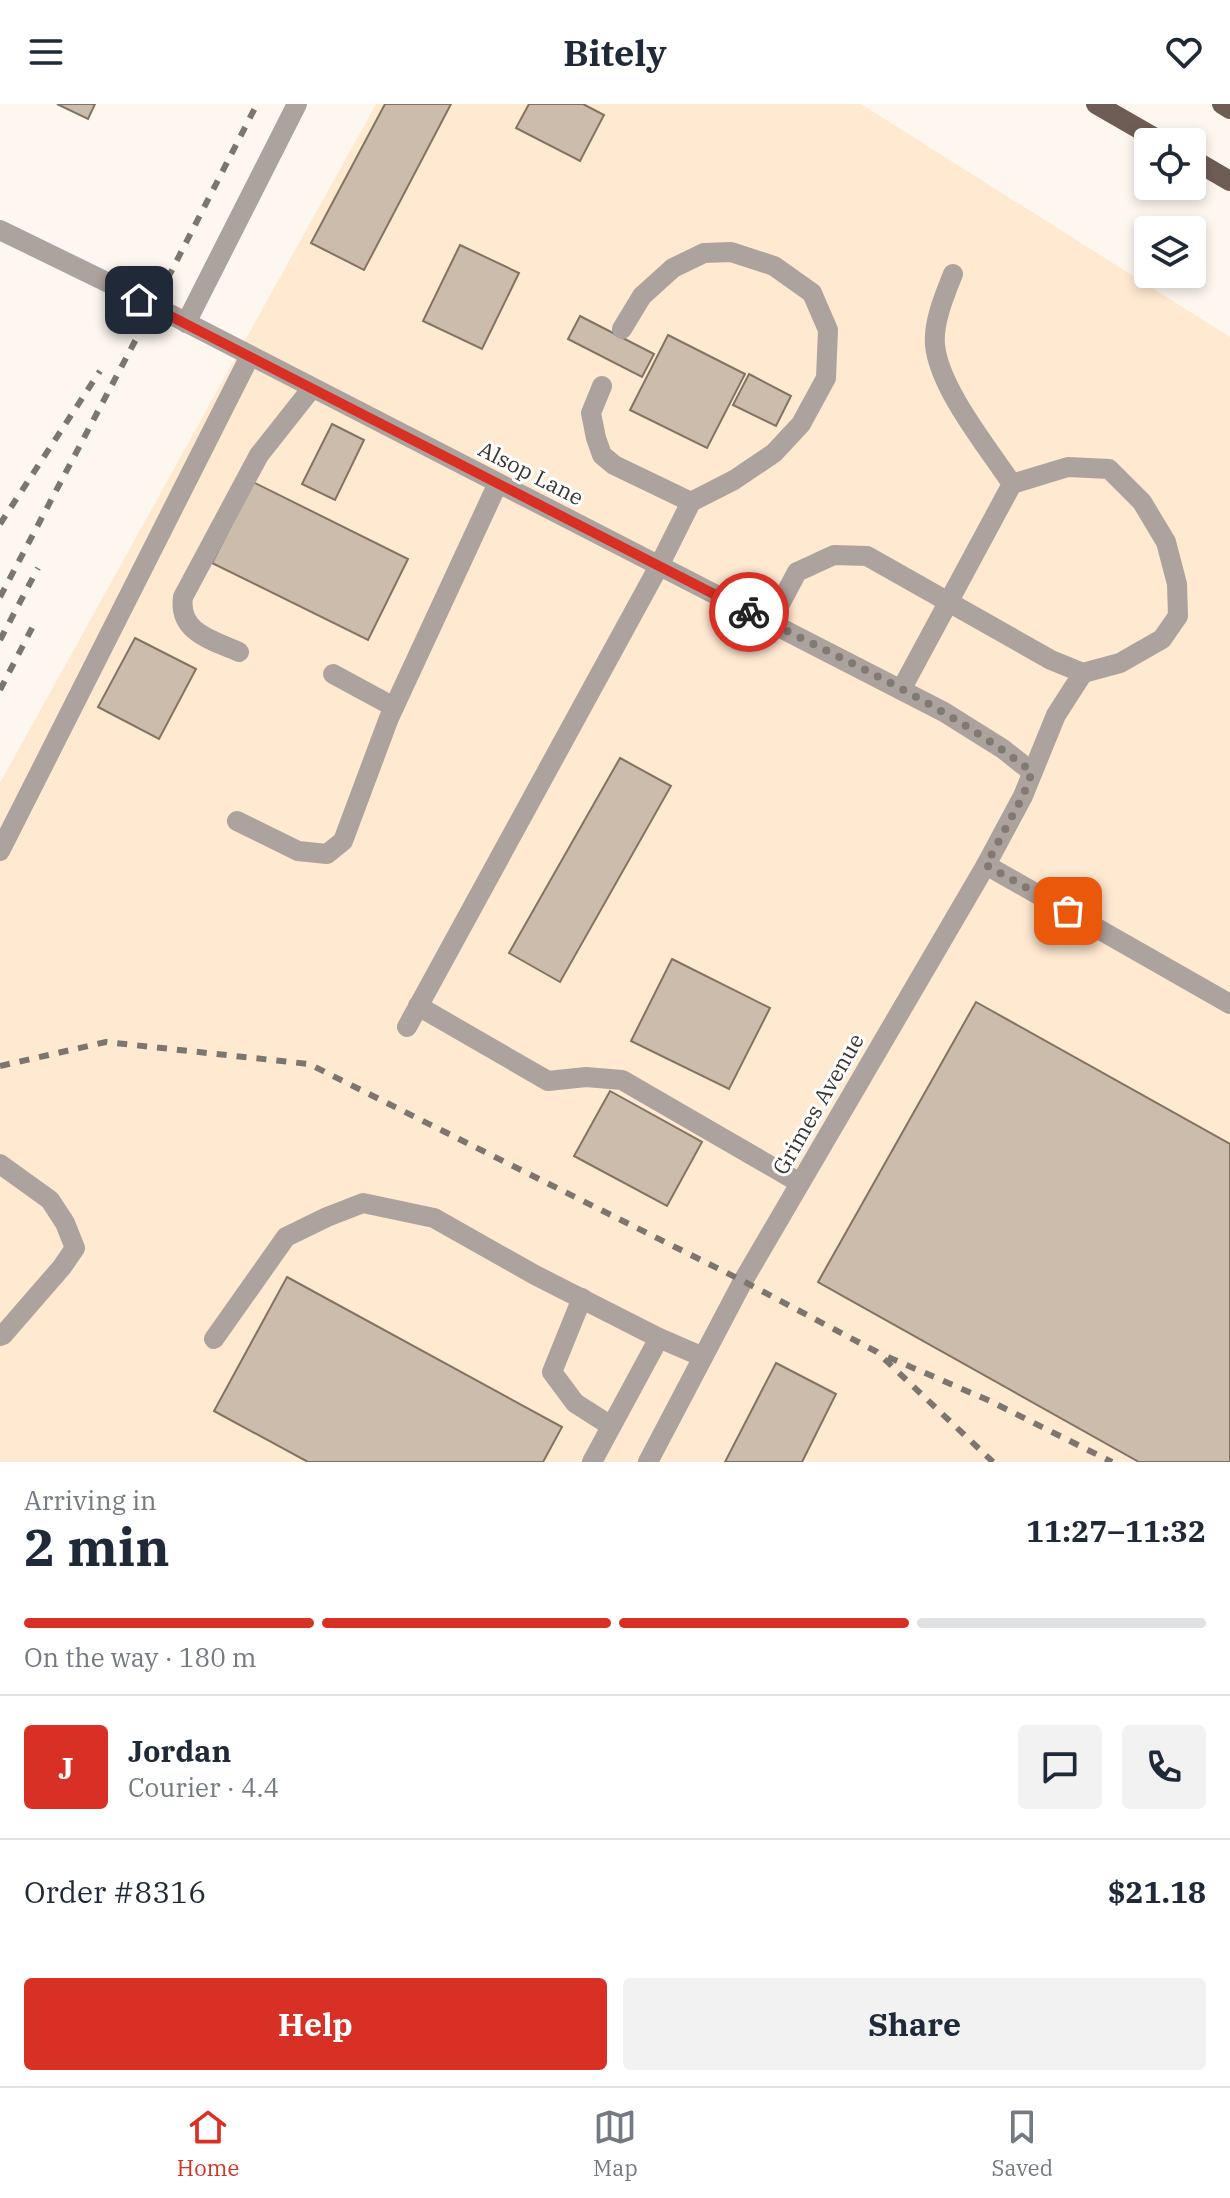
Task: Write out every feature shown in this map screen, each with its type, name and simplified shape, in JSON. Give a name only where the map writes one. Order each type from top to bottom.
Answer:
[{"type":"main road","points":[[1096,104],[1138,128]]},
{"type":"main road","points":[[1222,104],[1230,109]]},
{"type":"main road","points":[[1206,167],[1230,181]]},
{"type":"street","points":[[186,323],[297,104]]},
{"type":"street","name":"Alsop Lane","points":[[0,230],[944,712],[1032,772]]},
{"type":"street","points":[[407,1027],[691,502],[734,480],[774,453],[801,424],[826,378],[828,330],[812,293],[774,266],[731,252],[704,253],[673,268],[642,296],[622,329]]},
{"type":"street","points":[[953,274],[942,302],[935,342],[940,368],[961,409],[1012,484]]},
{"type":"street","points":[[0,851],[250,356]]},
{"type":"street","points":[[602,386],[591,413],[602,455],[614,465],[691,502]]},
{"type":"street","points":[[239,652],[195,632],[181,609],[183,597],[259,455],[312,388]]},
{"type":"street","points":[[770,623],[797,572],[834,555],[867,556],[948,601],[1051,660],[1083,673],[1120,663],[1162,639],[1178,616],[1177,584],[1166,542],[1142,502],[1109,469],[1068,467],[1012,484],[948,601],[901,690]]},
{"type":"street","points":[[237,821],[298,851],[327,854],[343,841],[394,707],[498,483]]},
{"type":"street","name":"Grimes Avenue","points":[[648,1462],[743,1281],[986,865],[1023,796],[1056,715],[1083,673]]},
{"type":"street","points":[[333,674],[394,707]]},
{"type":"street","points":[[986,865],[1230,1004]]},
{"type":"street","points":[[418,1006],[548,1081],[586,1077],[622,1080],[800,1183]]},
{"type":"street","points":[[0,1164],[50,1200],[65,1223],[75,1248],[62,1267],[0,1336]]},
{"type":"street","points":[[214,1339],[286,1237],[363,1203],[434,1218],[659,1338],[703,1357]]},
{"type":"street","points":[[582,1298],[552,1372],[575,1403],[611,1426]]},
{"type":"street","points":[[592,1462],[659,1338]]},
{"type":"shaded area","points":[[376,104],[861,104],[1134,276],[1134,288],[1152,288],[1230,337],[1230,1462],[0,1462],[0,783]]},
{"type":"building","points":[[57,104],[95,104],[88,119]]},
{"type":"building","points":[[385,104],[451,104],[364,270],[311,243]]},
{"type":"building","points":[[529,104],[583,104],[604,115],[580,161],[516,128]]},
{"type":"building","points":[[460,245],[519,273],[482,349],[423,321]]},
{"type":"building","points":[[580,316],[654,354],[642,377],[568,339]]},
{"type":"building","points":[[668,335],[745,374],[707,448],[630,410]]},
{"type":"building","points":[[749,374],[791,396],[776,426],[733,405]]},
{"type":"building","points":[[332,424],[364,440],[335,500],[302,484]]},
{"type":"building","points":[[253,482],[408,559],[368,640],[212,563]]},
{"type":"building","points":[[135,638],[196,669],[159,739],[98,707]]},
{"type":"building","points":[[620,758],[671,786],[560,982],[509,953]]},
{"type":"building","points":[[672,959],[770,1008],[729,1089],[631,1041]]},
{"type":"building","points":[[976,1002],[1230,1144],[1230,1462],[1139,1462],[818,1282]]},
{"type":"building","points":[[610,1091],[702,1142],[667,1206],[574,1156]]},
{"type":"building","points":[[287,1277],[562,1427],[543,1462],[308,1462],[214,1411]]},
{"type":"building","points":[[776,1363],[836,1394],[802,1462],[725,1462]]},
{"type":"railway","points":[[0,597],[257,104]]},
{"type":"railway","points":[[0,524],[100,371]]},
{"type":"railway","points":[[0,640],[38,568]]},
{"type":"railway","points":[[0,690],[33,626]]},
{"type":"railway","points":[[0,1066],[106,1042],[309,1064],[743,1281],[877,1352],[993,1462]]},
{"type":"railway","points":[[888,1357],[990,1401],[1112,1462]]},
{"type":"way so far","points":[[749,612],[944,712],[1003,749],[1032,772],[1023,796],[986,865],[1068,911]]},
{"type":"route","points":[[139,300],[749,612]]}]
